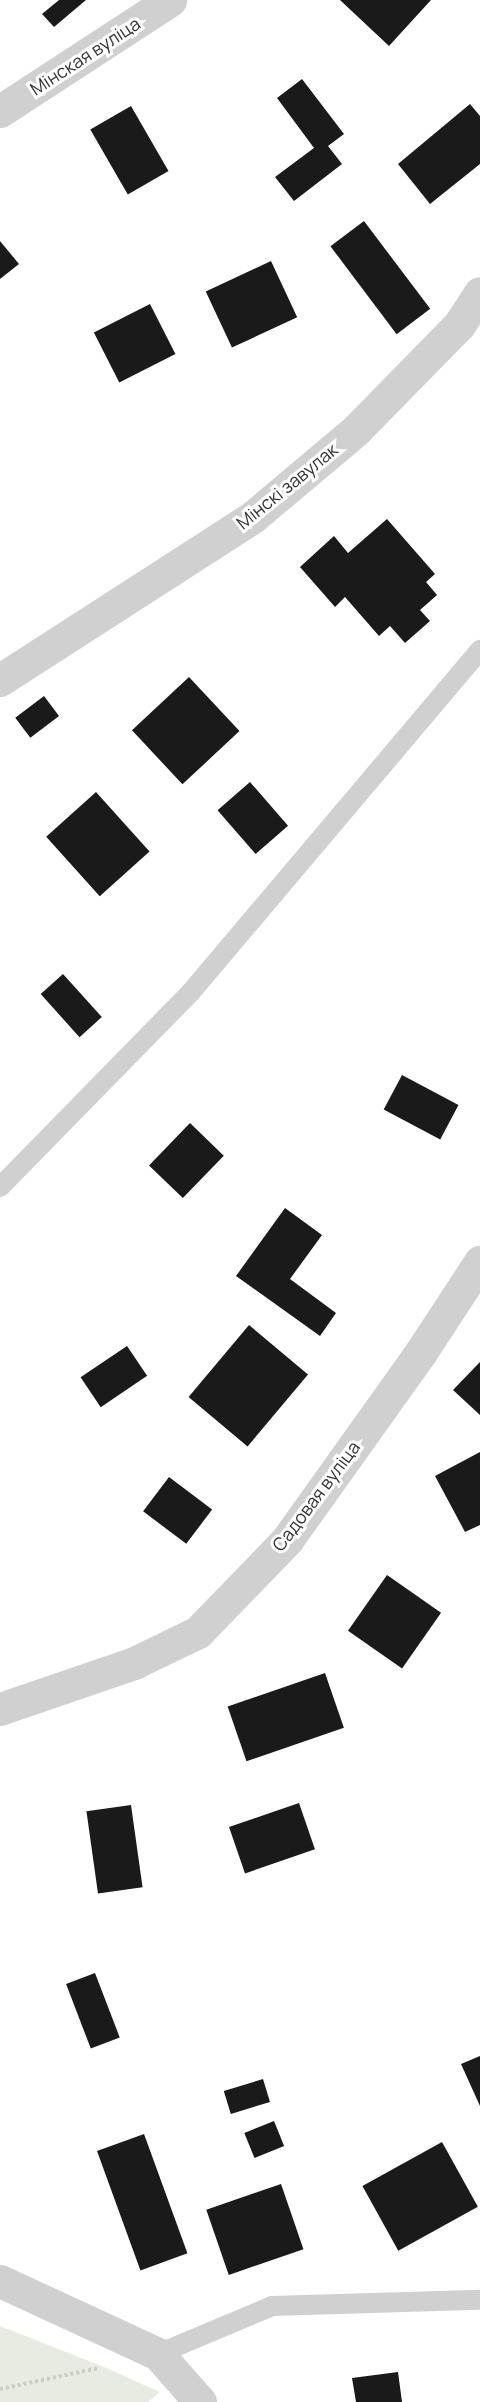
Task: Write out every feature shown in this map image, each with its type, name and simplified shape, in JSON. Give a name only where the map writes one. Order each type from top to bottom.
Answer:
[{"type":"street","name":"Мінская вуліца","points":[[0,111],[170,0]]},
{"type":"street","name":"Мінскі завулак","points":[[0,680],[254,516],[363,423],[459,325],[480,293]]},
{"type":"street","name":"Садовая вуліца","points":[[0,1709],[134,1664],[198,1632],[287,1540],[421,1352],[480,1262]]},
{"type":"street","points":[[0,2282],[158,2354],[200,2402]]},
{"type":"lane","points":[[0,1187],[190,992],[480,650]]},
{"type":"lane","points":[[158,2354],[272,2306],[480,2300]]},
{"type":"path","points":[[0,2390],[104,2367]]},
{"type":"shaded area","points":[[0,2326],[160,2392],[148,2402],[0,2402]]},
{"type":"building","points":[[59,0],[86,0],[54,27],[42,14]]},
{"type":"building","points":[[340,0],[431,0],[389,46]]},
{"type":"building","points":[[302,79],[344,134],[328,146],[342,164],[294,201],[275,177],[314,148],[277,98]]},
{"type":"building","points":[[470,104],[480,116],[480,164],[430,204],[398,164]]},
{"type":"building","points":[[131,106],[168,171],[128,194],[90,130]]},
{"type":"building","points":[[364,221],[430,309],[397,334],[330,246]]},
{"type":"building","points":[[0,241],[19,264],[0,279]]},
{"type":"building","points":[[271,261],[297,317],[232,348],[206,291]]},
{"type":"building","points":[[150,304],[175,354],[119,382],[94,333]]},
{"type":"building","points":[[387,519],[435,574],[426,582],[437,595],[420,610],[430,621],[405,643],[390,626],[379,636],[345,597],[335,607],[300,567],[334,536],[348,553]]},
{"type":"building","points":[[189,677],[239,731],[182,784],[132,730]]},
{"type":"building","points":[[44,696],[59,716],[30,738],[15,718]]},
{"type":"building","points":[[250,782],[288,826],[256,854],[218,810]]},
{"type":"building","points":[[96,792],[150,851],[100,896],[46,837]]},
{"type":"building","points":[[63,974],[102,1017],[80,1037],[41,994]]},
{"type":"building","points":[[402,1075],[459,1105],[440,1139],[384,1109]]},
{"type":"building","points":[[190,1123],[224,1156],[183,1198],[149,1165]]},
{"type":"building","points":[[285,1208],[322,1235],[290,1279],[336,1313],[320,1336],[236,1276]]},
{"type":"building","points":[[249,1325],[308,1374],[248,1447],[189,1397]]},
{"type":"building","points":[[127,1346],[147,1376],[101,1407],[81,1377]]},
{"type":"building","points":[[480,1362],[480,1415],[453,1390]]},
{"type":"building","points":[[480,1452],[480,1525],[465,1532],[435,1476]]},
{"type":"building","points":[[169,1477],[212,1509],[186,1544],[143,1511]]},
{"type":"building","points":[[387,1575],[441,1613],[402,1669],[348,1631]]},
{"type":"building","points":[[325,1673],[344,1728],[246,1761],[228,1707]]},
{"type":"building","points":[[299,1803],[315,1849],[245,1873],[229,1827]]},
{"type":"building","points":[[131,1805],[143,1887],[98,1893],[86,1811]]},
{"type":"building","points":[[95,1973],[120,2037],[91,2049],[66,1984]]},
{"type":"building","points":[[480,2056],[480,2106],[461,2064]]},
{"type":"building","points":[[263,2079],[270,2102],[231,2114],[224,2091]]},
{"type":"building","points":[[274,2121],[284,2146],[254,2158],[244,2133]]},
{"type":"building","points":[[144,2134],[187,2253],[140,2270],[97,2151]]},
{"type":"building","points":[[442,2142],[478,2207],[398,2251],[362,2186]]},
{"type":"building","points":[[281,2184],[303,2249],[229,2275],[206,2210]]},
{"type":"building","points":[[398,2372],[402,2402],[356,2402],[352,2378]]}]
